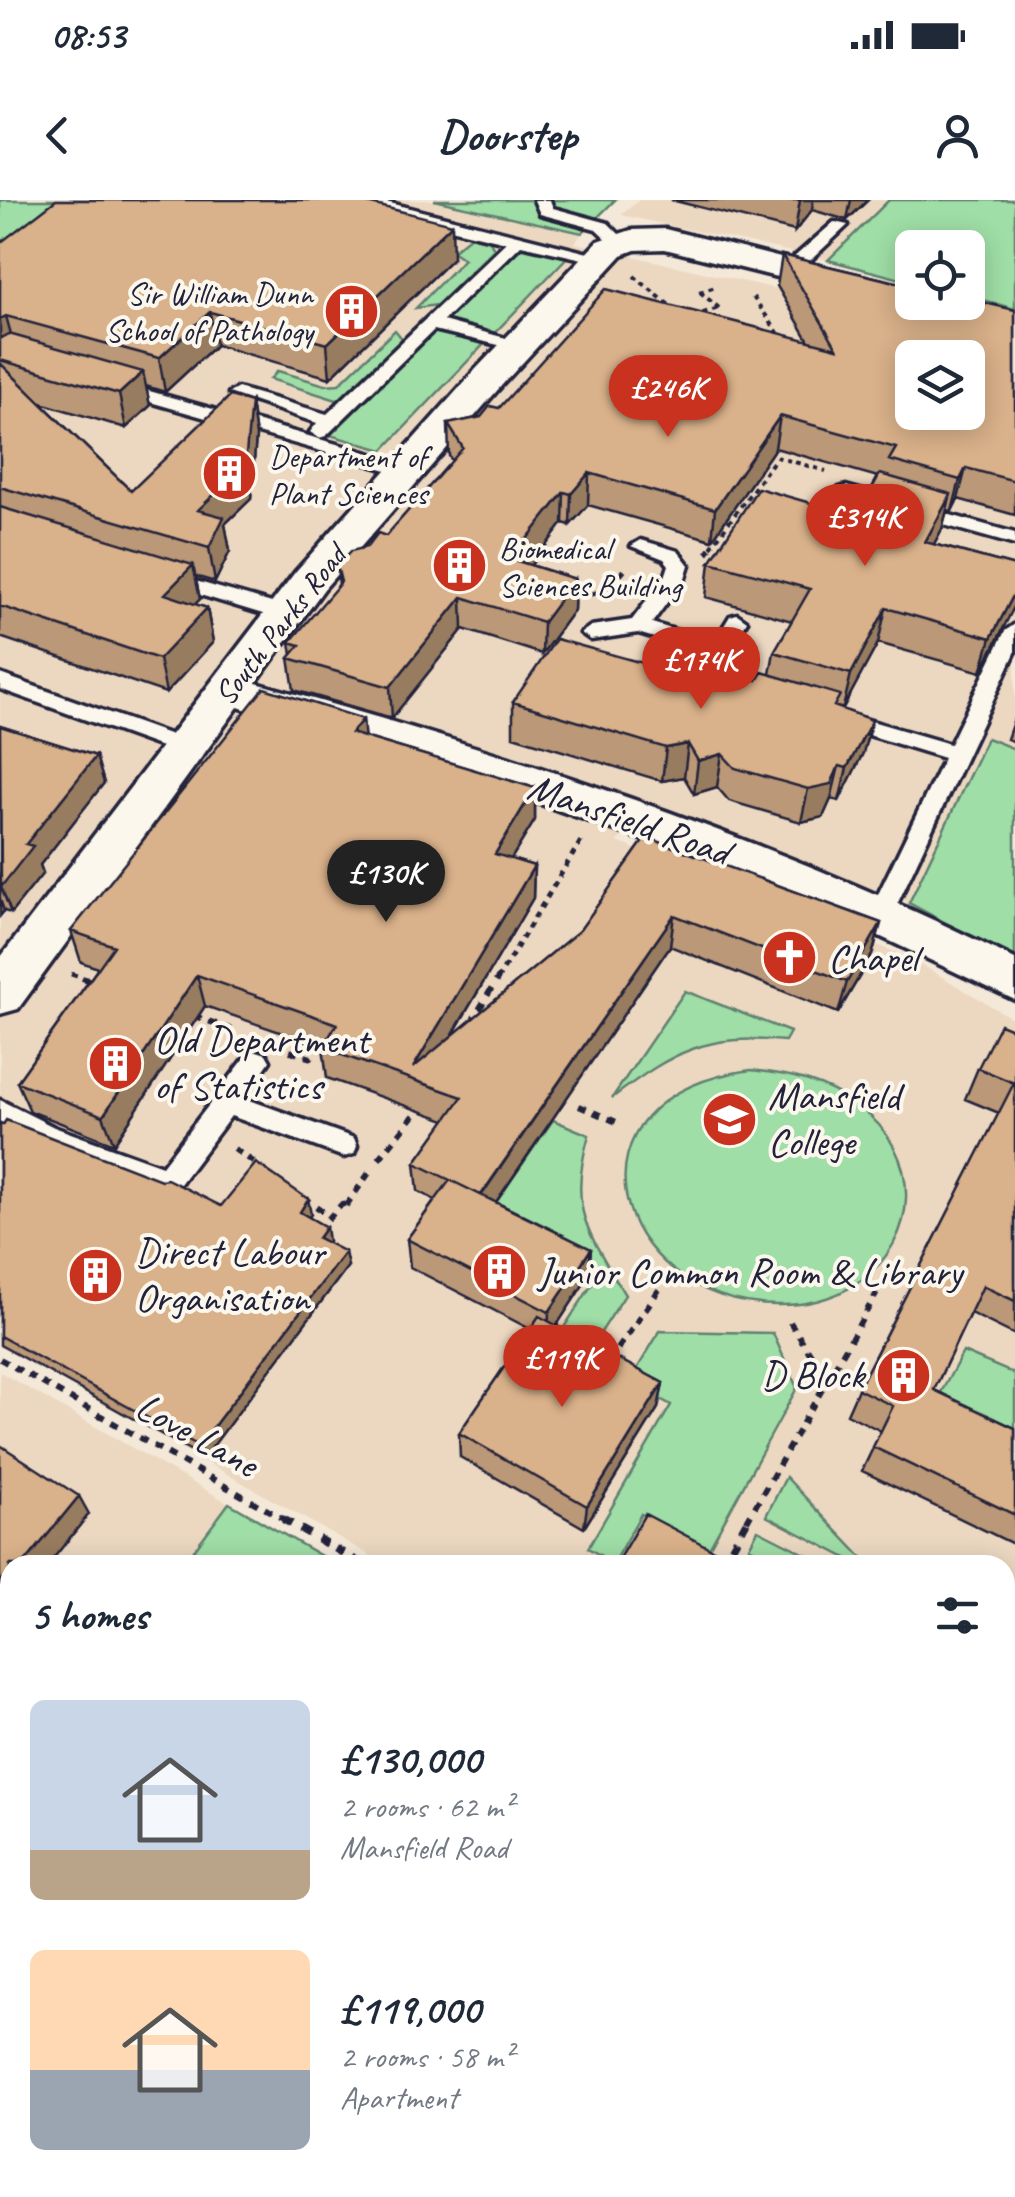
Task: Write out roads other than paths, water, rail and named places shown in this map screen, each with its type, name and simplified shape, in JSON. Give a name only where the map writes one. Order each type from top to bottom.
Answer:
[{"type":"street","points":[[621,254],[664,239],[895,297]]},
{"type":"street","name":"South Parks Road","points":[[0,995],[286,614],[412,464],[518,347],[621,254]]},
{"type":"street","name":"Mansfield Road","points":[[230,690],[602,806],[881,912],[1015,981]]},
{"type":"lane","points":[[370,200],[374,207],[519,238],[621,254]]},
{"type":"lane","points":[[542,200],[546,212],[602,226],[621,254]]},
{"type":"lane","points":[[790,270],[840,225]]},
{"type":"lane","points":[[412,464],[319,432],[519,238]]},
{"type":"lane","points":[[434,324],[518,347]]},
{"type":"lane","points":[[102,382],[412,464]]},
{"type":"lane","points":[[238,394],[330,421]]},
{"type":"lane","points":[[819,533],[846,492],[1015,539]]},
{"type":"lane","points":[[639,626],[675,578],[679,564],[671,555],[641,546]]},
{"type":"lane","points":[[143,572],[286,614]]},
{"type":"lane","points":[[737,621],[704,678],[740,689]]},
{"type":"lane","points":[[591,633],[639,626],[720,651]]},
{"type":"lane","points":[[881,912],[1015,631]]},
{"type":"lane","points":[[0,681],[186,748]]},
{"type":"lane","points":[[812,711],[957,754]]},
{"type":"lane","points":[[0,1111],[45,1135],[166,1180],[226,1103],[259,1051]]},
{"type":"lane","points":[[226,1103],[344,1146]]},
{"type":"place","name":"Sir William Dunn School of Pathology","points":[[352,311]]},
{"type":"place","name":"Department of Plant Sciences","points":[[230,474]]},
{"type":"place","name":"Biomedical Sciences Building","points":[[460,566]]},
{"type":"place","name":"Chapel","points":[[789,958]]},
{"type":"place","name":"Old Department of Statistics","points":[[115,1063]]},
{"type":"place","name":"Mansfield College","points":[[729,1119]]},
{"type":"place","name":"Junior Common Room & Library","points":[[499,1272]]},
{"type":"place","name":"Direct Labour Organisation","points":[[96,1275]]},
{"type":"place","name":"D Block","points":[[903,1375]]}]
